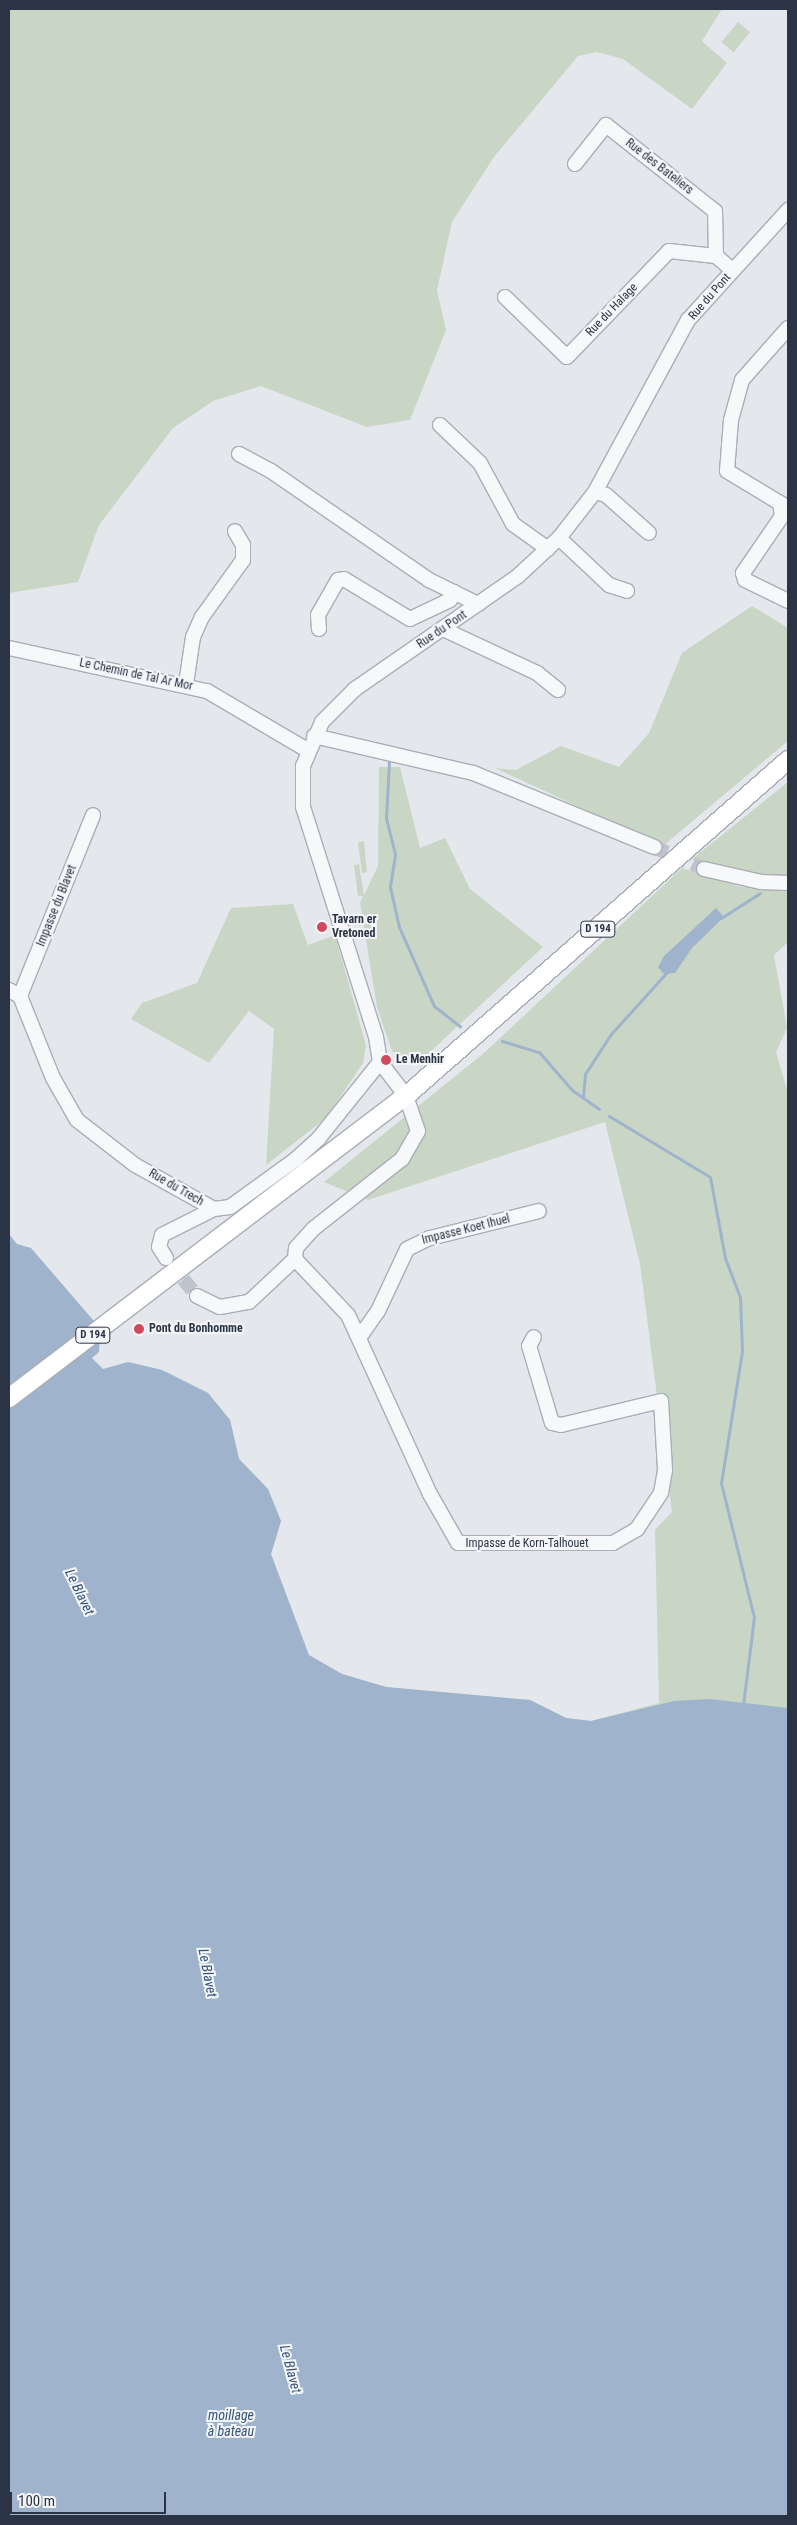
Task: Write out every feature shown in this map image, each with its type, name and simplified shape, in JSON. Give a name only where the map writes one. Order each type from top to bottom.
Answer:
[{"type":"main road","name":"D 194","points":[[9,1398],[172,1265],[406,1096],[788,760]]},
{"type":"street","name":"Rue des Bateliers","points":[[575,164],[606,125],[715,212],[716,256]]},
{"type":"street","name":"Rue du Pont","points":[[295,1259],[296,1248],[313,1229],[386,1173],[411,1146],[418,1130],[406,1096],[380,1062],[376,1036],[303,807],[300,783],[307,750],[333,708],[356,689],[478,604],[548,550],[559,538],[595,492],[688,320],[788,210]]},
{"type":"street","name":"Rue du Halage","points":[[505,297],[567,357],[669,251],[716,256]]},
{"type":"street","points":[[716,256],[732,270]]},
{"type":"street","points":[[788,328],[742,380],[731,420],[727,471],[784,505],[782,516],[743,573],[745,580],[788,602]]},
{"type":"street","points":[[440,426],[480,463],[513,524],[548,550]]},
{"type":"street","points":[[240,454],[454,592],[478,604]]},
{"type":"street","points":[[595,492],[606,495],[649,533]]},
{"type":"street","points":[[186,684],[193,636],[202,616],[243,560],[243,545],[235,531]]},
{"type":"street","points":[[559,538],[609,585],[627,591]]},
{"type":"street","points":[[319,629],[318,615],[338,580],[344,579],[410,619],[450,600],[454,592]]},
{"type":"street","points":[[443,629],[537,673],[558,690]]},
{"type":"street","name":"Le Chemin de Tal Ar Mor","points":[[9,648],[186,684],[207,691],[307,750]]},
{"type":"street","points":[[314,736],[473,773],[654,847]]},
{"type":"street","name":"Impasse du Blavet","points":[[14,993],[93,815]]},
{"type":"street","points":[[704,869],[761,882],[788,883]]},
{"type":"street","name":"Rue du Trech","points":[[14,993],[52,1078],[77,1120],[135,1165],[214,1209],[230,1208],[296,1159],[334,1121],[380,1062]]},
{"type":"street","points":[[172,1265],[159,1247],[162,1235],[214,1209]]},
{"type":"street","name":"Impasse Koet Ihuel","points":[[358,1338],[368,1330],[401,1257],[411,1246],[539,1211]]},
{"type":"street","points":[[196,1296],[220,1307],[240,1306],[261,1292],[295,1259]]},
{"type":"street","name":"Impasse de Korn-Talhouet","points":[[295,1259],[337,1299],[358,1338],[452,1536],[466,1545],[568,1546],[613,1544],[628,1537],[644,1520],[664,1482],[662,1400],[561,1425],[552,1423],[529,1346],[534,1337]]},
{"type":"green space","points":[[9,9],[722,9],[702,41],[727,63],[692,109],[623,59],[597,52],[578,56],[494,157],[452,222],[437,290],[446,330],[410,420],[367,427],[261,386],[213,401],[173,428],[99,525],[78,582],[9,593]]},
{"type":"green space","points":[[738,22],[750,32],[734,52],[721,42]]},
{"type":"green space","points":[[752,606],[788,628],[788,741],[663,846],[495,768],[516,770],[561,746],[619,767],[649,733],[682,653]]},
{"type":"green space","points":[[379,767],[400,767],[420,848],[445,838],[470,889],[543,947],[416,1065],[392,1051],[377,1007],[360,903],[363,896],[358,896],[354,865],[359,864],[364,895],[378,866]]},
{"type":"green space","points":[[788,782],[788,876],[755,875],[692,859]]},
{"type":"green space","points":[[364,841],[367,872],[362,873],[358,842]]},
{"type":"green space","points":[[682,868],[741,887],[788,888],[788,942],[774,955],[787,1028],[776,1052],[788,1093],[788,2516],[128,1362],[162,1370],[208,1393],[230,1420],[239,1459],[268,1489],[281,1521],[271,1554],[308,1655],[342,1674],[386,1687],[530,1700],[566,1718],[591,1721],[659,1703],[655,1530],[672,1512],[640,1264],[605,1122],[368,1200],[324,1182],[484,1053]]},
{"type":"green space","points":[[293,904],[308,945],[335,935],[366,1045],[363,1063],[326,1118],[266,1165],[274,1029],[249,1011],[209,1063],[131,1019],[142,1003],[197,983],[231,908]]},
{"type":"water","points":[[716,908],[724,917],[692,948],[675,973],[664,974],[658,967],[664,956]]},
{"type":"water","points":[[9,1234],[17,1244],[31,1248],[100,1328],[99,1352],[92,1358],[103,1369],[128,1362],[162,1370],[208,1393],[230,1420],[239,1459],[268,1489],[281,1521],[271,1554],[309,1655],[342,1674],[386,1687],[530,1700],[566,1718],[591,1721],[674,1701],[710,1699],[788,1708],[788,2516],[9,2516]]},
{"type":"waterway","points":[[389,762],[386,818],[395,855],[390,887],[399,927],[434,1006],[460,1026]]},
{"type":"waterway","points":[[721,918],[760,893]]},
{"type":"waterway","points":[[583,1097],[585,1074],[611,1034],[667,972]]},
{"type":"waterway","points":[[502,1041],[539,1052],[572,1090],[599,1109]]},
{"type":"waterway","points":[[609,1116],[710,1177],[725,1258],[740,1297],[742,1351],[721,1483],[754,1617],[743,1705]]},
{"type":"tunnel","points":[[654,847],[704,869]]},
{"type":"tunnel","points":[[170,1263],[197,1296]]},
{"type":"place","name":"Tavarn er Vretoned","points":[[322,927]]},
{"type":"place","name":"Le Menhir","points":[[386,1060]]},
{"type":"place","name":"Pont du Bonhomme","points":[[139,1329]]},
{"type":"water label","name":"Le Blavet","points":[[80,1592]]},
{"type":"water label","name":"Le Blavet","points":[[208,1973]]},
{"type":"water label","name":"Le Blavet","points":[[291,2369]]},
{"type":"water label","name":"moillage à bateau","points":[[231,2424]]}]
